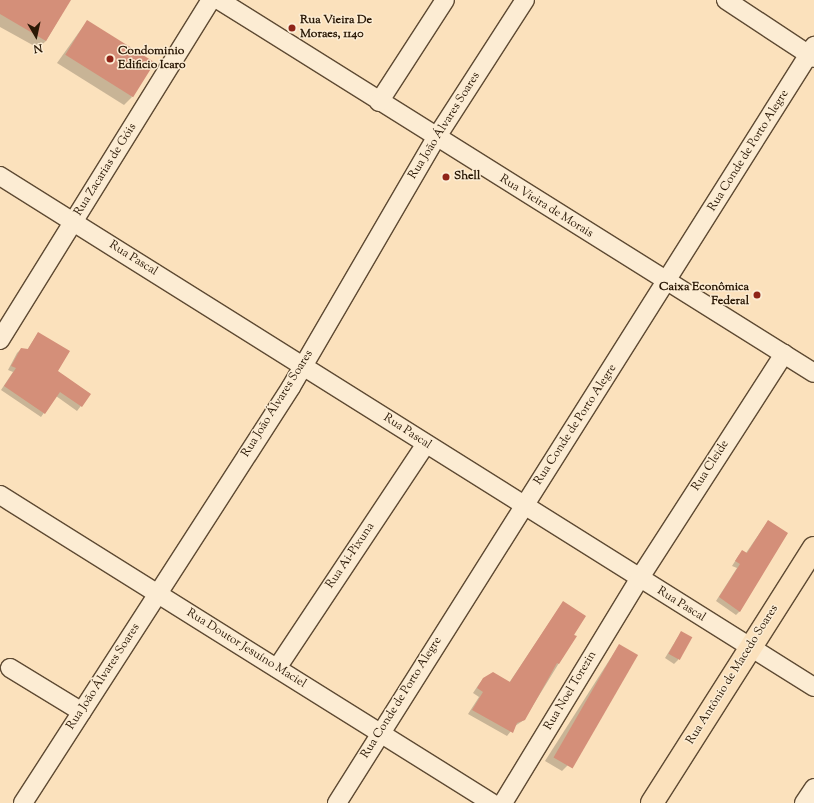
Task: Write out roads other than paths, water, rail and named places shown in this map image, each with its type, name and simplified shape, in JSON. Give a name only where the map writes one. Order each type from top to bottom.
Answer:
[{"type":"main road","name":"Rua Antônio de Macedo Soares","points":[[652,803],[814,548]]},
{"type":"street","name":"Rua Zacarias de Góis","points":[[0,339],[211,0]]},
{"type":"street","name":"Rua Vieira de Morais","points":[[219,0],[436,138],[814,372]]},
{"type":"street","points":[[379,102],[445,0]]},
{"type":"street","name":"Rua João Álvares Soares","points":[[23,803],[303,365],[436,138],[525,0]]},
{"type":"street","points":[[726,0],[812,52]]},
{"type":"street","name":"Rua Conde de Porto Alegre","points":[[337,803],[523,506],[812,52]]},
{"type":"street","name":"Rua Pascal","points":[[0,176],[303,365],[523,506],[814,687]]},
{"type":"street","name":"Rua Cleide","points":[[639,578],[784,354]]},
{"type":"street","name":"Rua Ai-Pixuna","points":[[276,668],[426,444]]},
{"type":"street","name":"Rua Doutor Jesuíno Maciel","points":[[0,495],[492,803]]},
{"type":"street","name":"Rua Noel Torezin","points":[[503,803],[639,578]]},
{"type":"street","points":[[10,668],[82,712]]},
{"type":"street","points":[[804,803],[814,788]]},
{"type":"place","name":"Rua Vieira De Moraes, 1140","points":[[292,28]]},
{"type":"place","name":"Condominio Edificio Icaro","points":[[110,59]]},
{"type":"place","name":"Shell","points":[[446,177]]},
{"type":"place","name":"Caixa Econômica Federal","points":[[757,295]]}]
